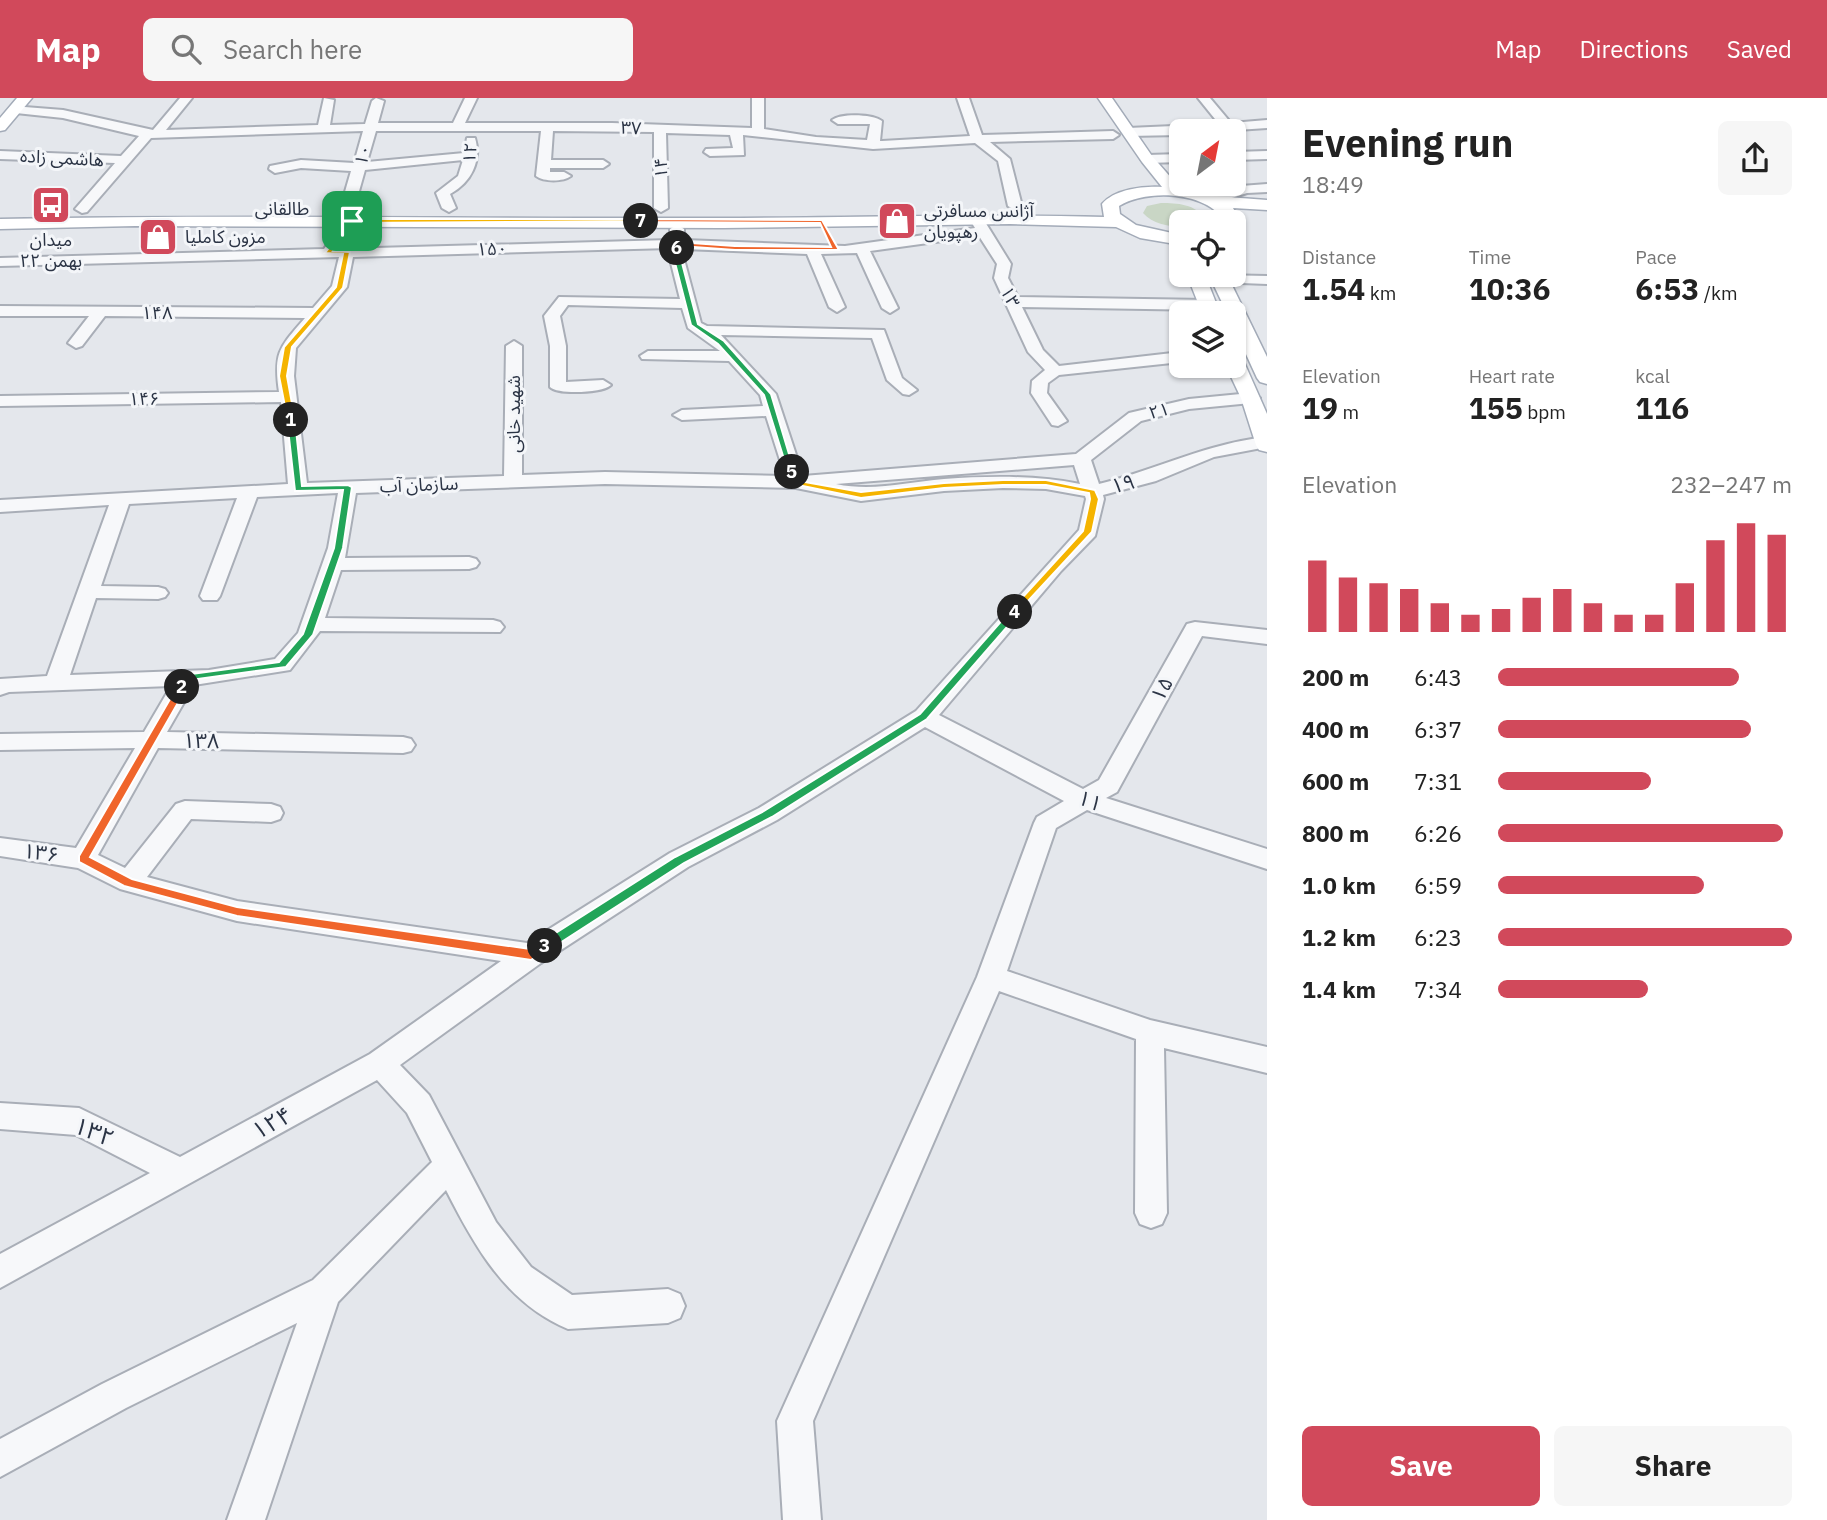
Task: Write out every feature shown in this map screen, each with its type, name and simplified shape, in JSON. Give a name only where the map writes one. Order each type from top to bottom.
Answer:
[{"type":"main road","points":[[1089,98],[1121,133]]},
{"type":"main road","points":[[1105,98],[1140,174],[1169,189]]},
{"type":"main road","points":[[0,127],[20,104]]},
{"type":"main road","points":[[1140,174],[1169,189]]},
{"type":"main road","points":[[1118,222],[1111,216],[1110,204],[1127,194],[1140,174]]},
{"type":"main road","points":[[1191,196],[1210,201],[1225,210]]},
{"type":"main road","name":"طالقانی","points":[[3,219],[349,215],[449,208],[1110,204]]},
{"type":"main road","points":[[1246,216],[1267,205]]},
{"type":"main road","name":"طالقانی","points":[[3,219],[23,209],[349,215],[488,221],[979,225],[1095,219],[1118,222],[1146,234],[1169,238]]},
{"type":"main road","points":[[1224,287],[1267,378]]},
{"type":"main road","points":[[1242,378],[1267,444]]},
{"type":"street","points":[[82,209],[124,160],[186,98]]},
{"type":"street","points":[[457,127],[471,98]]},
{"type":"street","points":[[758,98],[758,132]]},
{"type":"street","points":[[963,98],[977,139],[1004,159],[1015,206]]},
{"type":"street","points":[[1204,98],[1221,119]]},
{"type":"street","points":[[323,129],[328,100]]},
{"type":"street","name":"۱۰","points":[[349,215],[359,166],[378,101]]},
{"type":"street","name":"۳۷","points":[[0,106],[20,104],[151,134],[371,127],[547,127],[758,132],[816,141],[873,145],[1169,131]]},
{"type":"street","name":"۳۷","points":[[1246,126],[1265,119]]},
{"type":"street","points":[[838,120],[876,121],[873,145]]},
{"type":"street","name":"۱۲","points":[[449,208],[443,193],[457,186],[470,171],[472,127]]},
{"type":"street","points":[[547,127],[543,176],[564,176]]},
{"type":"street","name":"۱۴","points":[[660,129],[661,208]]},
{"type":"street","points":[[710,152],[740,152],[736,132]]},
{"type":"street","points":[[1246,143],[1261,155]]},
{"type":"street","name":"هاشمی زاده","points":[[0,155],[124,160]]},
{"type":"street","points":[[275,169],[301,164],[343,168],[470,156]]},
{"type":"street","points":[[1140,174],[1169,163]]},
{"type":"street","points":[[544,164],[603,164]]},
{"type":"street","points":[[1210,201],[1246,189],[1267,188]]},
{"type":"street","points":[[328,253],[349,215]]},
{"type":"street","points":[[467,250],[488,221]]},
{"type":"street","points":[[676,222],[677,259],[694,325],[721,342],[768,394],[796,482]]},
{"type":"street","points":[[822,222],[835,250]]},
{"type":"street","name":"۱۵۰","points":[[0,262],[677,244],[835,250],[979,225]]},
{"type":"street","name":"۱۳","points":[[979,225],[1004,264],[1001,278],[1036,352],[1055,370]]},
{"type":"street","points":[[861,247],[890,308]]},
{"type":"street","points":[[812,249],[837,307]]},
{"type":"street","points":[[298,489],[289,397],[283,376],[288,347],[339,288],[347,252]]},
{"type":"street","points":[[1246,279],[1267,280]]},
{"type":"street","points":[[603,385],[558,387],[558,346],[552,316],[564,300],[689,304]]},
{"type":"street","points":[[1014,302],[1169,308]]},
{"type":"street","name":"۱۴۸","points":[[0,311],[315,313]]},
{"type":"street","points":[[76,343],[100,313]]},
{"type":"street","points":[[704,331],[769,329],[803,333],[878,333],[895,380],[909,390]]},
{"type":"street","name":"شهید خانی","points":[[513,481],[514,346]]},
{"type":"street","points":[[649,356],[734,356]]},
{"type":"street","points":[[1058,421],[1039,393],[1040,381],[1055,370],[1169,358]]},
{"type":"street","name":"۱۴۶","points":[[0,401],[289,397]]},
{"type":"street","name":"۲۱","points":[[1081,459],[1135,417],[1189,404],[1251,398]]},
{"type":"street","points":[[682,415],[772,411]]},
{"type":"street","name":"۱۹","points":[[531,955],[679,860],[768,814],[924,717],[1054,567],[1088,532],[1095,499],[1092,492],[1149,477],[1210,452],[1267,444]]},
{"type":"street","points":[[1081,459],[1092,492]]},
{"type":"street","name":"سازمان آب","points":[[2,509],[298,489],[513,481],[605,478],[796,482],[1081,459]]},
{"type":"street","name":"سازمان آب","points":[[796,482],[861,495],[944,485],[1003,482],[1046,483],[1092,492]]},
{"type":"street","points":[[0,688],[4,685],[187,677],[282,665],[308,635],[338,548],[348,487]]},
{"type":"street","points":[[210,596],[249,492]]},
{"type":"street","points":[[56,683],[121,499]]},
{"type":"street","points":[[332,564],[469,563]]},
{"type":"street","points":[[88,593],[158,593]]},
{"type":"street","points":[[312,624],[493,627]]},
{"type":"street","name":"۱۵","points":[[1083,800],[1108,786],[1195,629],[1267,637]]},
{"type":"street","points":[[83,859],[187,677]]},
{"type":"street","name":"۱۱","points":[[924,717],[1083,800],[1267,859]]},
{"type":"street","name":"۱۳۸","points":[[0,742],[151,740],[403,745]]},
{"type":"street","points":[[802,1520],[795,1421],[990,977],[1046,823],[1083,800]]},
{"type":"street","points":[[128,882],[185,810],[271,813]]},
{"type":"street","name":"۱۳۶","points":[[0,847],[83,859],[128,882],[237,911],[531,955]]},
{"type":"street","name":"۱۲۴","points":[[0,1272],[380,1063],[531,955]]},
{"type":"street","points":[[990,977],[1150,1032],[1267,1060]]},
{"type":"street","points":[[1150,1032],[1151,1213]]},
{"type":"street","points":[[380,1063],[418,1104],[485,1233],[519,1278],[568,1312],[668,1306]]},
{"type":"street","name":"۱۳۲","points":[[0,1115],[79,1122],[181,1173]]},
{"type":"street","points":[[0,1459],[114,1395],[325,1292],[450,1165]]},
{"type":"street","points":[[246,1520],[325,1292]]},
{"type":"green space","points":[[1161,203],[1180,204],[1197,210],[1169,210],[1169,226],[1147,217],[1143,213],[1147,206]]},
{"type":"place","name":"میدان ۲۲ بهمن","points":[[51,205]]},
{"type":"place","name":"آژانس مسافرتی رهپویان","points":[[897,221]]},
{"type":"place","name":"مزون کاملیا","points":[[158,237]]},
{"type":"route","points":[[352,221],[822,222],[835,250],[677,244],[677,259],[694,325],[721,342],[768,394],[796,482],[861,495],[944,485],[1046,483],[1092,492],[1095,499],[1088,532],[1054,567],[924,717],[768,814],[679,860],[531,955],[237,911],[128,882],[83,859],[187,677],[209,677],[282,665],[308,635],[338,548],[348,487],[298,489],[289,397],[283,376],[288,347],[339,288],[347,252],[328,253],[352,221]]}]
